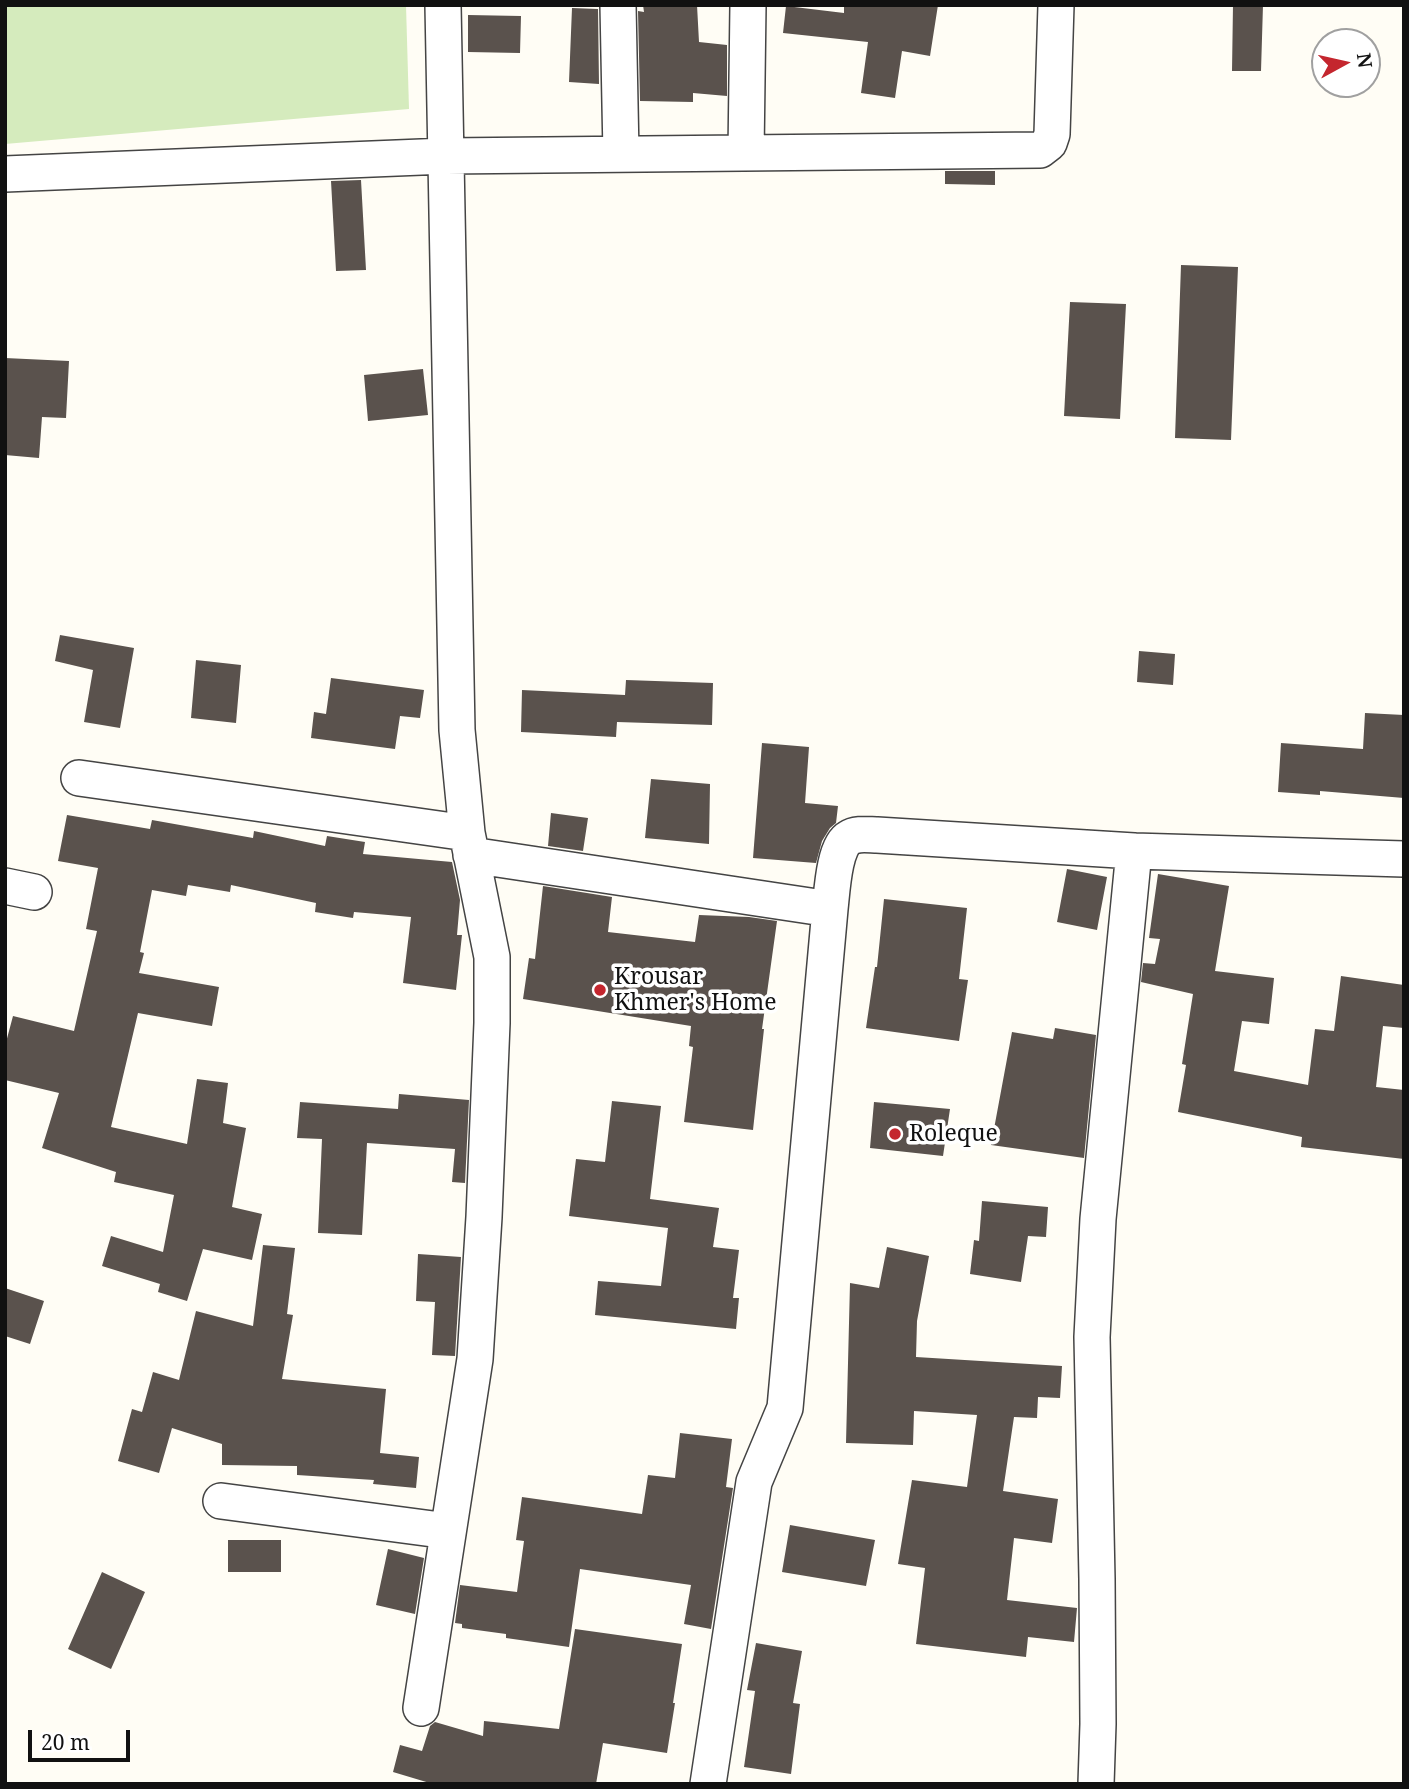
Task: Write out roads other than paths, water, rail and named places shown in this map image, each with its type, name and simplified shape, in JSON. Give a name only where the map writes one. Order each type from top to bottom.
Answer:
[{"type":"street","points":[[421,1708],[475,1359],[492,1023],[492,957],[469,844],[457,730],[443,5]]},
{"type":"street","points":[[618,5],[621,154]]},
{"type":"street","points":[[746,153],[748,5]]},
{"type":"street","points":[[5,174],[446,156],[1040,150],[1049,143],[1052,134],[1056,5]]},
{"type":"street","points":[[79,778],[830,909]]},
{"type":"street","points":[[708,1784],[754,1482],[785,1408],[830,909],[837,856],[842,844],[849,837],[859,835],[1134,851],[1404,859]]},
{"type":"street","points":[[1096,1784],[1097,1579],[1092,1337],[1098,1219],[1134,851]]},
{"type":"street","points":[[221,1501],[448,1531]]},
{"type":"place","name":"Krousar Khmer's Home","points":[[600,990]]},
{"type":"place","name":"Roleque","points":[[895,1134]]}]
